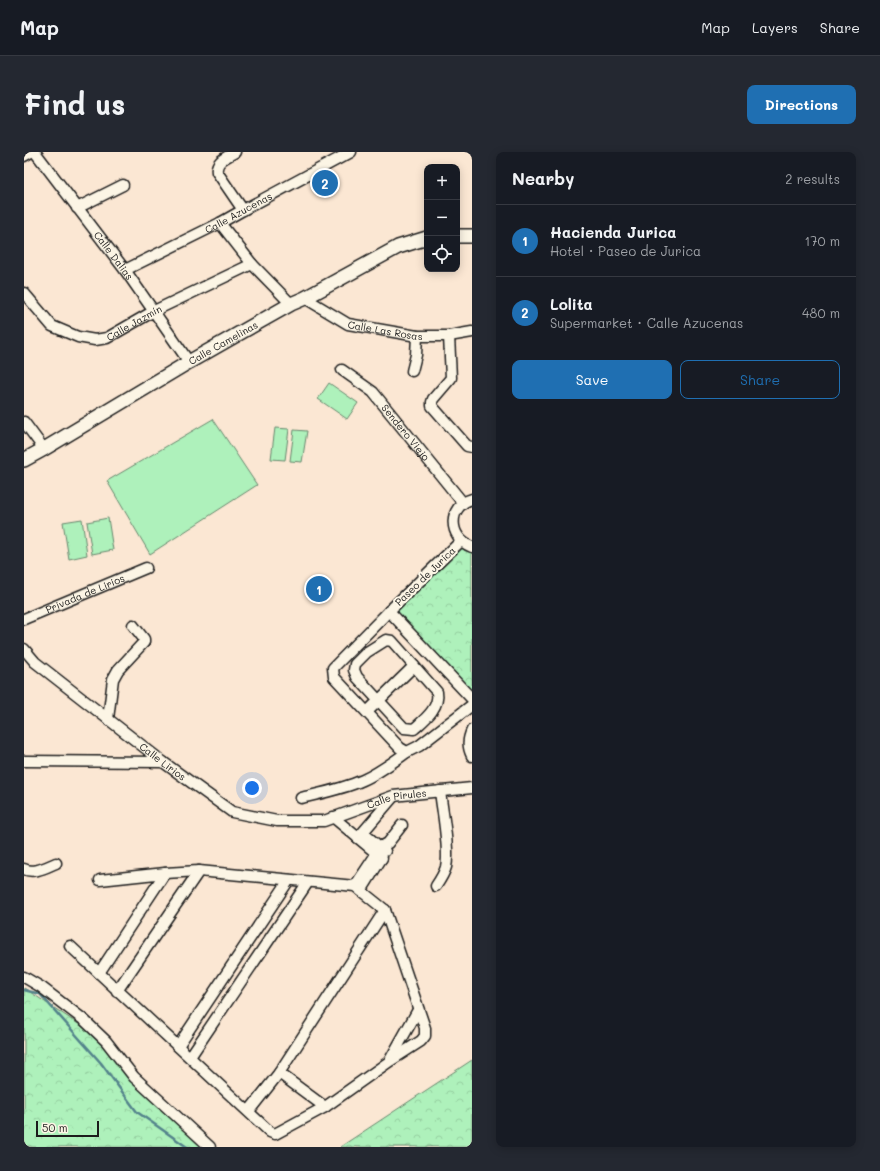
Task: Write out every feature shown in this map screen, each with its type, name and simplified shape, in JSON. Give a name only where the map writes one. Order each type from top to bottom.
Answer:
[{"type":"main road","points":[[460,236],[472,236]]},
{"type":"main road","name":"Calle Camelinas","points":[[24,460],[188,362],[292,304],[398,247],[424,239]]},
{"type":"street","points":[[24,156],[31,152]]},
{"type":"street","name":"Calle Dalias","points":[[35,152],[125,270],[188,362]]},
{"type":"street","points":[[235,152],[219,161],[216,167],[216,172],[244,210]]},
{"type":"street","name":"Calle Azucenas","points":[[125,270],[220,223],[351,152]]},
{"type":"street","points":[[77,208],[123,185]]},
{"type":"street","points":[[220,223],[252,264],[292,304]]},
{"type":"street","name":"Calle Jazmín","points":[[24,293],[52,326],[78,337],[96,340],[107,338],[154,311],[252,264]]},
{"type":"street","name":"Calle Las Rosas","points":[[305,298],[348,324],[417,336],[449,336],[472,332]]},
{"type":"street","points":[[412,371],[416,355],[417,336]]},
{"type":"street","points":[[449,336],[451,378],[434,399],[432,406],[467,446],[472,447]]},
{"type":"street","name":"Sendero Viejo","points":[[342,370],[373,392],[468,501]]},
{"type":"street","points":[[24,422],[44,449]]},
{"type":"street","name":"Paseo de Jurica","points":[[468,501],[458,508],[453,521],[454,528],[461,541],[472,547]]},
{"type":"street","name":"Paseo de Jurica","points":[[367,712],[334,677],[333,668],[461,541]]},
{"type":"street","name":"Privada de Lirios","points":[[24,619],[146,568]]},
{"type":"street","points":[[389,611],[472,699]]},
{"type":"street","points":[[108,719],[113,679],[118,670],[144,642],[144,639],[133,625]]},
{"type":"street","points":[[386,640],[392,641],[437,692],[437,702],[427,718],[414,729],[404,728],[358,677],[354,670],[355,664],[367,652],[386,640]]},
{"type":"street","points":[[358,644],[367,652]]},
{"type":"street","name":"Calle Lirios","points":[[24,649],[36,662],[162,762],[232,812],[277,821],[328,819]]},
{"type":"street","points":[[407,752],[400,748],[367,712],[414,666]]},
{"type":"street","points":[[301,798],[342,788],[364,780],[389,766],[407,752],[419,746],[472,705]]},
{"type":"street","points":[[472,730],[469,736],[468,747],[472,756]]},
{"type":"street","points":[[24,761],[162,762]]},
{"type":"street","name":"Calle Pirules","points":[[328,819],[393,796],[472,788]]},
{"type":"street","points":[[436,886],[443,874],[446,864],[440,791]]},
{"type":"street","points":[[361,835],[393,796]]},
{"type":"street","points":[[328,819],[361,835],[382,851]]},
{"type":"street","points":[[358,889],[382,851],[402,825]]},
{"type":"street","points":[[24,869],[35,871],[56,863]]},
{"type":"street","points":[[117,991],[199,871]]},
{"type":"street","points":[[70,946],[270,1132],[275,1134],[325,1107],[421,1041],[425,1036],[425,1028],[385,910],[358,889],[308,882],[199,871],[100,880]]},
{"type":"street","points":[[99,973],[165,873]]},
{"type":"street","points":[[178,1046],[289,880]]},
{"type":"street","points":[[190,1057],[308,882]]},
{"type":"street","points":[[249,1112],[279,1073],[385,910]]},
{"type":"street","points":[[235,962],[248,970]]},
{"type":"street","points":[[24,977],[41,987],[84,1020],[106,1041],[134,1077],[210,1147]]},
{"type":"street","points":[[390,1061],[418,1010]]},
{"type":"street","points":[[279,1073],[325,1107]]},
{"type":"green space","points":[[329,383],[358,403],[347,419],[318,399]]},
{"type":"green space","points":[[213,419],[257,485],[150,554],[107,481]]},
{"type":"green space","points":[[275,428],[289,429],[285,460],[271,459]]},
{"type":"green space","points":[[294,430],[307,431],[302,462],[290,461]]},
{"type":"green space","points":[[108,518],[113,550],[92,554],[87,522]]},
{"type":"green space","points":[[82,519],[87,555],[69,559],[63,522]]},
{"type":"green space","points":[[461,546],[472,549],[472,695],[394,612]]},
{"type":"green space","points":[[24,988],[95,1035],[206,1147],[24,1147]]},
{"type":"green space","points":[[472,1060],[472,1147],[340,1147]]},
{"type":"waterway","points":[[24,990],[40,994],[101,1063],[137,1112],[187,1147]]},
{"type":"place","name":"Lolita","points":[[325,183]]},
{"type":"place","name":"Hacienda Jurica","points":[[319,589]]}]
